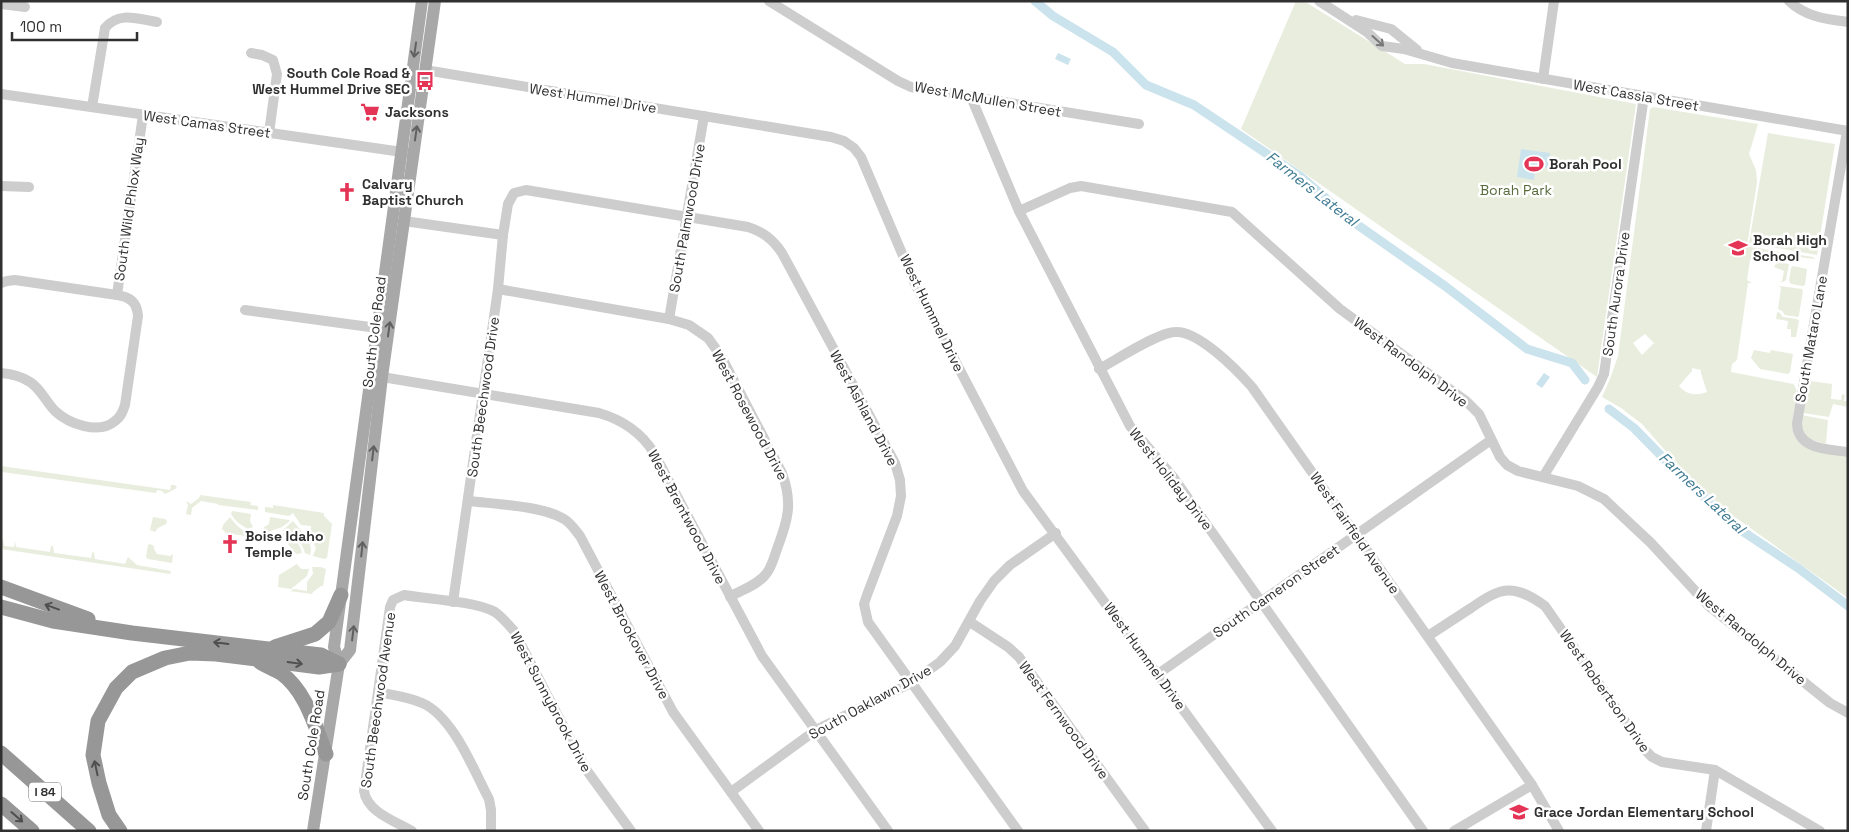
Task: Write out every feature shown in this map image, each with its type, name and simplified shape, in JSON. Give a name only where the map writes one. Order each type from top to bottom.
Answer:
[{"type":"highway","points":[[1,587],[60,610],[132,633]]},
{"type":"highway","points":[[269,648],[315,634],[329,622],[341,595]]},
{"type":"highway","points":[[1,607],[53,621],[132,633],[321,654],[339,664]]},
{"type":"highway","points":[[120,831],[110,815],[99,783],[93,755],[98,721],[116,688],[132,672],[165,658],[190,653],[216,654],[319,667],[339,664]]},
{"type":"highway","points":[[252,658],[281,673],[299,692],[326,754]]},
{"type":"highway","name":"I 84","points":[[1,753],[89,831]]},
{"type":"highway","name":"I 84","points":[[1,804],[32,831]]},
{"type":"main road","name":"South Cole Road","points":[[313,831],[339,664],[334,647],[341,595],[376,376],[397,272],[404,221],[407,152],[422,1]]},
{"type":"main road","name":"South Cole Road","points":[[339,664],[350,650],[376,376],[377,328],[388,244],[425,70],[435,1]]},
{"type":"main road","points":[[388,244],[393,250],[392,267],[397,272]]},
{"type":"main road","points":[[308,831],[315,817]]},
{"type":"street","name":"West McMullen Street","points":[[769,1],[898,81],[911,87],[1139,124]]},
{"type":"street","points":[[1320,1],[1338,13],[1368,24],[1391,29],[1405,42],[1426,56]]},
{"type":"street","points":[[1543,79],[1554,1]]},
{"type":"street","points":[[1789,1],[1801,11],[1814,17],[1848,22]]},
{"type":"street","points":[[1,4],[25,7]]},
{"type":"street","name":"West Cassia Street","points":[[1338,13],[1367,32],[1382,46],[1404,49],[1452,63],[1847,131]]},
{"type":"street","points":[[92,108],[105,28],[117,18],[124,17],[157,22]]},
{"type":"street","points":[[252,53],[273,60],[277,74],[269,133]]},
{"type":"street","name":"West Hummel Drive","points":[[425,70],[831,137],[844,141],[854,148],[866,167],[914,284],[1024,491],[1272,831]]},
{"type":"street","name":"West Camas Street","points":[[1,94],[407,152]]},
{"type":"street","name":"South Aurora Drive","points":[[1543,477],[1604,374],[1644,96]]},
{"type":"street","name":"West Holiday Drive","points":[[972,97],[1019,211],[1130,426],[1173,477],[1423,831]]},
{"type":"street","name":"South Wild Phlox Way","points":[[1,373],[23,377],[32,383],[54,410],[72,422],[95,427],[107,426],[121,414],[125,405],[138,316],[134,302],[126,297],[117,295],[143,115]]},
{"type":"street","name":"South Palmwood Drive","points":[[669,319],[704,116]]},
{"type":"street","name":"South Mataro Lane","points":[[1847,131],[1797,423],[1798,434],[1809,445],[1848,452]]},
{"type":"street","points":[[1,186],[28,187]]},
{"type":"street","name":"West Randolph Drive","points":[[1019,211],[1070,188],[1081,186],[1232,212],[1340,309],[1466,401],[1478,414],[1500,457],[1507,465],[1518,471],[1578,486],[1604,499],[1651,543],[1709,606],[1830,703],[1848,713]]},
{"type":"street","name":"West Ashland Drive","points":[[514,193],[526,190],[748,227],[759,231],[776,245],[895,463],[900,480],[901,496],[897,516],[866,594],[865,613],[870,627],[1018,831]]},
{"type":"street","name":"South Beechwood Drive","points":[[453,602],[498,289],[503,235],[508,204],[514,193]]},
{"type":"street","points":[[404,221],[503,235]]},
{"type":"street","points":[[1,283],[7,280],[15,280],[117,295]]},
{"type":"street","name":"West Rosewood Drive","points":[[498,289],[669,319],[689,325],[708,338],[721,356],[782,473],[786,485],[789,511],[771,567],[766,575],[730,597]]},
{"type":"street","points":[[245,310],[377,328]]},
{"type":"street","name":"West Fairfield Avenue","points":[[1099,369],[1165,334],[1183,332],[1198,338],[1252,387],[1532,784],[1559,831]]},
{"type":"street","name":"West Brentwood Drive","points":[[376,376],[599,413],[616,418],[648,442],[762,656],[888,831]]},
{"type":"street","name":"South Cameron Street","points":[[1158,674],[1491,440]]},
{"type":"street","name":"West Brookover Drive","points":[[469,501],[545,511],[566,520],[573,527],[580,536],[673,712],[759,831]]},
{"type":"street","name":"South Oaklawn Drive","points":[[731,792],[816,730],[910,683],[948,655],[994,581],[1010,565],[1056,533]]},
{"type":"street","name":"West Robertson Drive","points":[[1428,636],[1491,594],[1503,590],[1516,591],[1531,596],[1545,606],[1645,750],[1652,757],[1662,762],[1715,770],[1820,831]]},
{"type":"street","name":"West Sunnybrook Drive","points":[[394,600],[404,595],[480,606],[494,612],[505,620],[514,631],[585,768],[630,831]]},
{"type":"street","name":"South Beechwood Avenue","points":[[394,600],[390,607],[364,791],[365,800],[372,808],[412,831]]},
{"type":"street","name":"West Fernwood Drive","points":[[970,622],[1008,647],[1018,657],[1145,831]]},
{"type":"street","points":[[378,692],[424,703],[441,715],[452,730],[489,799],[491,831]]},
{"type":"street","points":[[1706,831],[1715,770]]},
{"type":"street","points":[[1454,831],[1532,784]]},
{"type":"green space","name":"Borah Park","points":[[1296,1],[1304,1],[1405,64],[1424,64],[1636,104],[1597,377],[1241,129]]},
{"type":"green space","name":"Borah High School","points":[[1653,107],[1758,124],[1749,154],[1756,170],[1757,182],[1747,246],[1769,250],[1768,254],[1764,253],[1762,258],[1755,256],[1750,260],[1747,280],[1752,283],[1748,283],[1737,360],[1732,364],[1731,372],[1793,384],[1797,393],[1792,423],[1795,438],[1800,444],[1814,451],[1848,456],[1848,598],[1725,510],[1677,464],[1642,424],[1621,408],[1602,397],[1618,356],[1650,109]],"holes":[[[1645,334],[1654,343],[1642,355],[1633,343]],[[1692,368],[1701,370],[1707,392],[1692,394],[1679,386],[1692,371]]]},
{"type":"green space","points":[[1768,133],[1835,144],[1817,255],[1749,243]]},
{"type":"green space","points":[[1773,251],[1813,257],[1815,259],[1789,256],[1786,258],[1773,254]]},
{"type":"green space","points":[[1777,262],[1789,264],[1786,280],[1783,282],[1780,282],[1782,281],[1784,271],[1774,267]]},
{"type":"green space","points":[[1793,266],[1807,269],[1805,285],[1791,284],[1789,281]]},
{"type":"green space","points":[[1779,286],[1802,289],[1798,317],[1785,315],[1778,309],[1781,288]]},
{"type":"green space","points":[[1777,312],[1783,317],[1799,321],[1796,337],[1791,337],[1791,329],[1787,329],[1788,321],[1776,319]]},
{"type":"green space","points":[[1754,350],[1770,353],[1771,350],[1793,354],[1790,372],[1788,374],[1760,369],[1751,358]]},
{"type":"green space","points":[[1810,381],[1832,384],[1831,399],[1841,400],[1842,394],[1845,395],[1844,401],[1848,401],[1848,407],[1833,404],[1829,417],[1803,413]]},
{"type":"green space","points":[[1802,415],[1828,420],[1826,444],[1808,439],[1801,427]]},
{"type":"green space","points":[[1,466],[170,490],[171,485],[175,485],[177,488],[165,494],[157,490],[156,493],[2,472]]},
{"type":"green space","points":[[200,495],[251,502],[250,505],[258,506],[258,510],[201,501],[192,508],[191,515],[186,514],[188,505],[186,501],[191,504]]},
{"type":"green space","points":[[273,505],[324,513],[324,516],[332,524],[327,558],[313,556],[316,548],[310,536],[311,526],[301,525],[293,513],[289,516],[265,512],[265,507],[273,508]]},
{"type":"green space","points":[[232,511],[251,514],[250,521],[253,527],[248,529],[236,521],[231,514]]},
{"type":"green space","points":[[153,517],[167,521],[166,524],[155,532],[150,530]]},
{"type":"green space","points":[[230,517],[242,530],[263,534],[256,533],[252,537],[232,534],[230,532],[227,534],[222,529]]},
{"type":"green space","points":[[270,517],[290,521],[282,527],[268,532],[263,528],[269,524]]},
{"type":"green space","points":[[293,521],[309,541],[310,555],[305,553],[302,545],[296,538],[282,531]]},
{"type":"green space","points":[[283,533],[295,540],[302,553],[296,554],[284,539],[280,540],[286,535],[279,539],[264,537],[265,535],[278,537]]},
{"type":"green space","points":[[3,539],[4,546],[14,547],[15,541],[16,547],[50,552],[51,546],[53,546],[54,553],[91,558],[94,552],[95,559],[125,564],[128,557],[137,565],[171,571],[170,574],[1,549],[1,541]]},
{"type":"green space","points":[[148,545],[154,546],[157,554],[170,556],[173,554],[172,563],[148,559],[146,557]]},
{"type":"green space","points":[[297,564],[301,569],[309,569],[307,576],[291,589],[278,587],[279,575]]},
{"type":"green space","points":[[312,567],[326,569],[323,586],[312,594],[290,591],[294,589],[307,591],[307,582],[313,574]]},
{"type":"water","points":[[1058,53],[1071,59],[1068,65],[1055,59]]},
{"type":"water","name":"Borah Pool","points":[[1521,149],[1550,153],[1549,169],[1536,165],[1534,180],[1517,177]]},
{"type":"water","points":[[1544,373],[1550,377],[1542,388],[1536,384]]},
{"type":"waterway","name":"Farmers Lateral","points":[[1035,1],[1053,16],[1113,52],[1146,85],[1194,105],[1300,176],[1352,221],[1445,286],[1527,349],[1572,363],[1585,380]]},
{"type":"waterway","name":"Farmers Lateral","points":[[1609,409],[1634,428],[1682,477],[1736,527],[1798,568],[1848,606]]},
{"type":"place","name":"South Cole Road & West Hummel Drive SEC","points":[[425,81]]},
{"type":"place","name":"Jacksons","points":[[370,112]]},
{"type":"place","name":"Borah Pool","points":[[1534,164]]},
{"type":"place","name":"Calvary Baptist Church","points":[[347,192]]},
{"type":"place","name":"Borah High School","points":[[1738,248]]},
{"type":"place","name":"Boise Idaho Temple","points":[[230,544]]},
{"type":"place","name":"Grace Jordan Elementary School","points":[[1519,812]]}]
